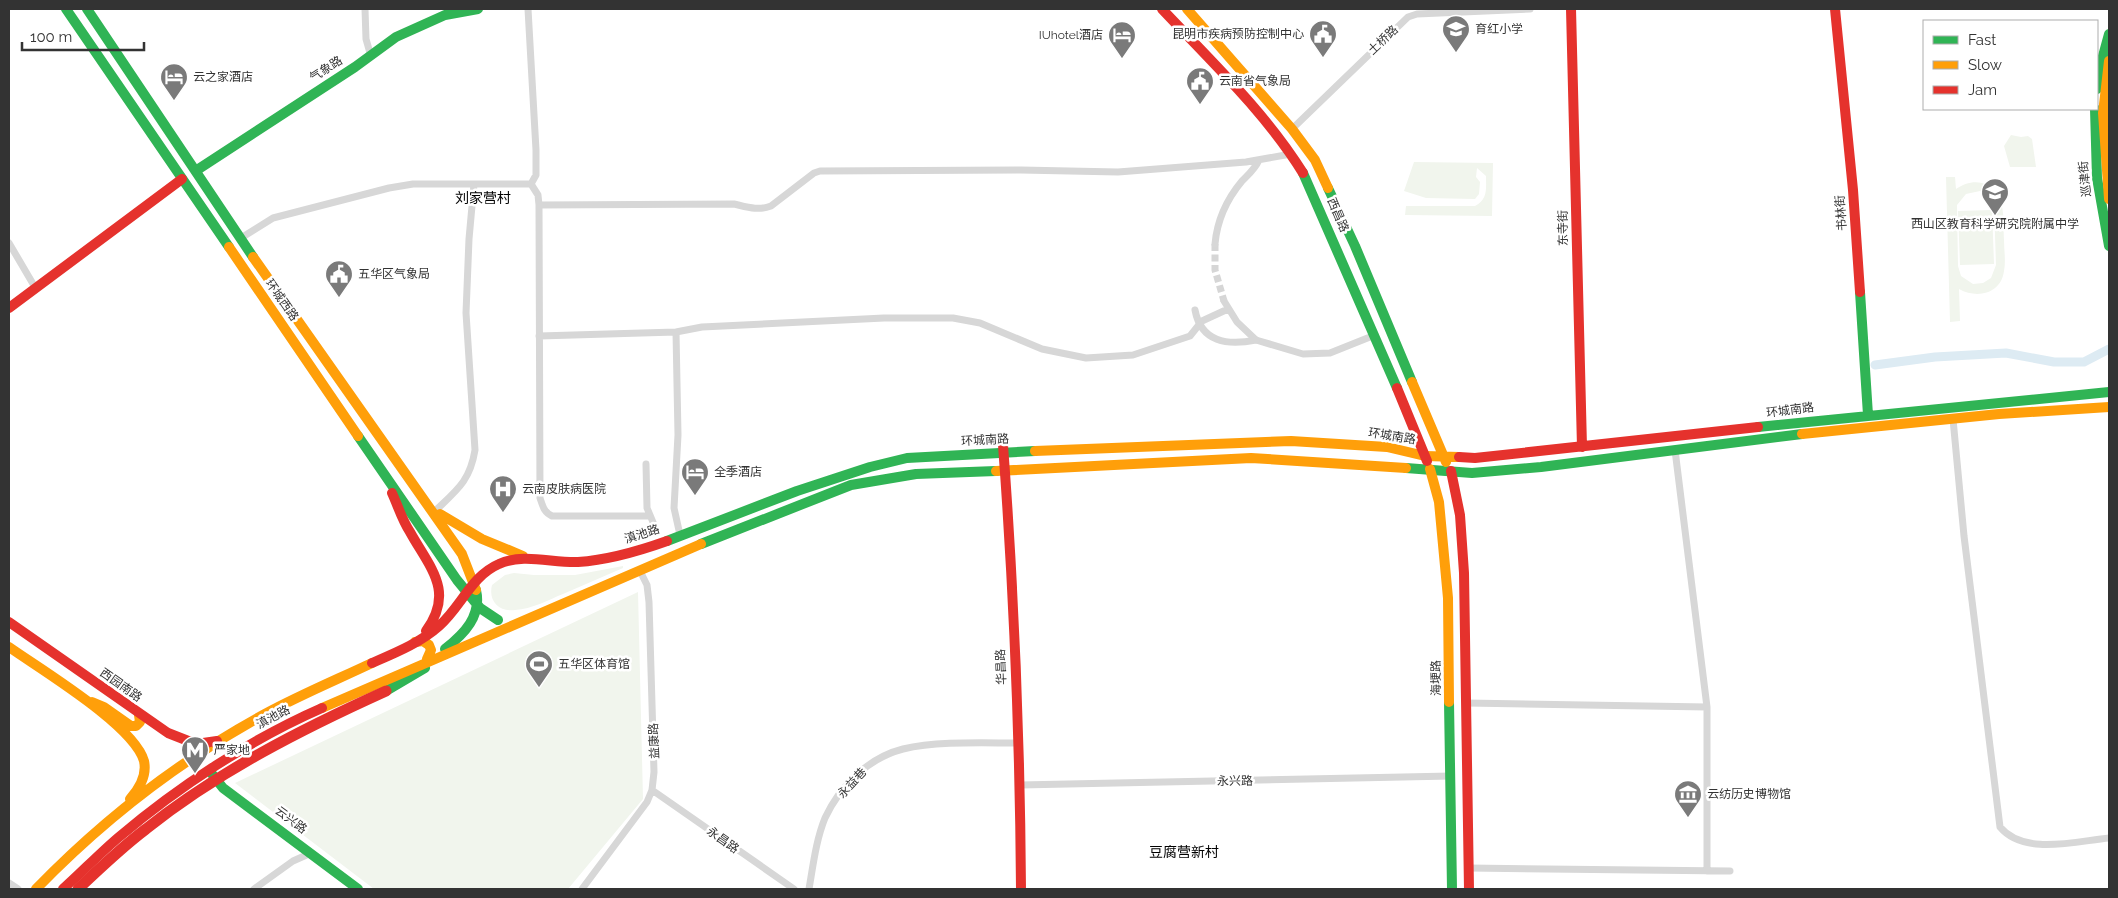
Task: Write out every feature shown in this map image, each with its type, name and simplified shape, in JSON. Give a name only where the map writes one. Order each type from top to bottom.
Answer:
[{"type":"main road","name":"环城西路","points":[[66,9],[466,592],[478,606],[498,620]]},
{"type":"main road","name":"环城西路","points":[[87,9],[241,238],[457,546],[475,582],[478,606]]},
{"type":"main road","name":"气象路","points":[[197,170],[355,67],[370,53],[433,18],[448,13],[478,9]]},
{"type":"main road","name":"西昌路","points":[[1162,9],[1227,77],[1291,154],[1307,180],[1375,335],[1430,469]]},
{"type":"main road","name":"西昌路","points":[[1187,9],[1292,128],[1315,160],[1329,187],[1450,471]]},
{"type":"main road","name":"东寺街","points":[[1572,9],[1582,448]]},
{"type":"main road","name":"书林街","points":[[1835,9],[1853,190],[1868,415]]},
{"type":"main road","points":[[2098,82],[2109,34]]},
{"type":"main road","name":"巡津街","points":[[2109,62],[2104,109],[2104,138],[2109,199]]},
{"type":"main road","name":"巡津街","points":[[2095,110],[2097,165],[2104,228],[2109,246]]},
{"type":"main road","points":[[9,308],[182,179]]},
{"type":"main road","name":"环城南路","points":[[680,536],[776,498],[882,463],[907,458],[1004,449],[1291,441],[1387,447],[1425,456],[1475,458],[1582,448],[1868,415],[2109,392]]},
{"type":"main road","name":"环城南路","points":[[640,571],[851,485],[916,474],[1251,458],[1472,473],[1541,467],[1822,432],[1953,419],[2109,407]]},
{"type":"main road","name":"华昌路","points":[[1004,449],[1020,785],[1021,889]]},
{"type":"main road","points":[[382,468],[407,527],[433,571],[441,594],[439,613],[432,625],[415,640],[397,651]]},
{"type":"main road","name":"海埂路","points":[[1430,469],[1438,492],[1442,514],[1443,561],[1448,598],[1452,889]]},
{"type":"main road","points":[[1450,471],[1459,507],[1464,573],[1469,889]]},
{"type":"main road","points":[[425,501],[435,511],[464,530],[491,544],[519,555],[543,561]]},
{"type":"main road","name":"滇池路","points":[[36,889],[78,846],[116,813],[179,767],[227,736],[304,694],[415,642],[445,621],[466,592],[494,566],[516,559],[571,562],[600,559],[638,550],[680,536]]},
{"type":"main road","points":[[494,566],[482,581],[481,598],[488,614],[498,620],[511,622],[527,619]]},
{"type":"main road","points":[[386,691],[414,675],[433,658],[458,644],[527,619],[640,571]]},
{"type":"main road","points":[[78,889],[141,833],[219,777],[296,732],[386,691],[422,672],[458,644],[473,622],[478,606]]},
{"type":"main road","name":"西园南路","points":[[9,622],[168,734],[191,743],[206,744],[227,736]]},
{"type":"main road","points":[[415,642],[422,641],[428,644],[433,658]]},
{"type":"main road","points":[[9,647],[81,698],[126,734],[137,746],[143,758],[144,775],[133,797],[116,813]]},
{"type":"main road","name":"滇池路","points":[[63,889],[124,832],[209,770],[277,730],[433,658]]},
{"type":"main road","points":[[81,698],[104,707],[131,726],[136,726],[140,722],[139,714]]},
{"type":"main road","name":"云兴路","points":[[209,770],[223,788],[358,889]]},
{"type":"street","points":[[365,9],[366,39],[370,53]]},
{"type":"street","points":[[528,9],[536,150],[536,175],[531,184]]},
{"type":"street","name":"土桥路","points":[[1292,128],[1408,17],[1417,14],[1530,9]]},
{"type":"street","points":[[539,205],[734,204],[764,209],[771,206],[820,170],[1118,172],[1258,160],[1291,154]]},
{"type":"street","points":[[1215,244],[1217,229],[1225,208],[1236,189],[1256,167],[1258,160]]},
{"type":"street","points":[[241,238],[273,218],[389,188],[413,184],[531,184]]},
{"type":"street","points":[[435,511],[468,476],[472,467],[475,450],[466,313],[469,239],[474,184]]},
{"type":"street","points":[[531,184],[538,195],[539,205],[540,498],[546,513],[552,516],[650,516]]},
{"type":"street","points":[[9,243],[36,289]]},
{"type":"street","points":[[1224,301],[1237,322],[1256,340]]},
{"type":"street","points":[[539,336],[676,332],[702,328],[884,318],[953,318],[980,323],[1042,349],[1086,358],[1133,355],[1190,336],[1202,321],[1228,309]]},
{"type":"street","points":[[1196,310],[1198,322],[1203,331],[1210,337],[1232,342],[1256,340],[1303,354],[1330,353],[1375,335]]},
{"type":"street","points":[[676,332],[678,435],[674,508],[680,536]]},
{"type":"street","points":[[1953,419],[1964,536],[2000,827],[2012,839],[2028,844],[2109,838]]},
{"type":"street","points":[[1675,450],[1707,707],[1707,871]]},
{"type":"street","points":[[646,464],[647,508],[655,527]]},
{"type":"street","name":"益康路","points":[[582,889],[647,802],[652,790],[654,772],[649,602],[647,585],[640,571]]},
{"type":"street","points":[[1466,703],[1707,707]]},
{"type":"street","name":"永益巷","points":[[809,889],[813,864],[825,819],[842,790],[862,770],[882,757],[903,749],[943,745],[1017,743]]},
{"type":"street","name":"永兴路","points":[[1020,785],[1451,776]]},
{"type":"street","name":"永昌路","points":[[652,790],[794,889]]},
{"type":"street","points":[[254,889],[293,861],[311,853]]},
{"type":"street","points":[[1468,868],[1730,871]]},
{"type":"street","points":[[9,883],[18,889]]},
{"type":"shaded area","points":[[2011,135],[2028,136],[2032,139],[2036,167],[2010,167],[2004,146]]},
{"type":"shaded area","points":[[1414,162],[1493,163],[1492,216],[1405,215],[1406,206],[1475,206],[1482,200],[1485,193],[1486,176],[1477,168],[1476,177],[1480,182],[1479,194],[1475,199],[1426,198],[1404,191]]},
{"type":"shaded area","points":[[1946,177],[1955,177],[1956,189],[1968,183],[1978,182],[1996,192],[2002,206],[2005,263],[2002,279],[1993,289],[1980,294],[1973,294],[1959,289],[1960,321],[1950,322]],"holes":[[[1980,191],[1989,196],[1994,204],[1996,265],[1991,278],[1983,283],[1973,284],[1961,276],[1958,266],[1957,205],[1966,194]]]},
{"type":"shaded area","points":[[1992,210],[1994,264],[1960,265],[1958,211]]},
{"type":"shaded area","points":[[623,566],[623,568],[528,608],[504,609],[496,604],[492,596],[492,585],[505,575],[514,573],[575,575]]},
{"type":"shaded area","name":"五华区体育馆","points":[[638,592],[643,799],[568,889],[374,889],[235,783]]},
{"type":"waterway","points":[[1875,365],[1935,357],[2006,353],[2054,362],[2084,362],[2109,349]]},
{"type":"tunnel","points":[[1215,244],[1215,270],[1224,301]]},
{"type":"traffic: fast","points":[[66,9],[229,247]]},
{"type":"traffic: fast","points":[[87,9],[253,257]]},
{"type":"traffic: fast","points":[[197,170],[355,67],[396,37],[445,15],[478,9]]},
{"type":"traffic: fast","points":[[2098,82],[2109,34]]},
{"type":"traffic: fast","points":[[2095,110],[2097,178],[2109,246]]},
{"type":"traffic: fast","points":[[1303,173],[1397,388]]},
{"type":"traffic: fast","points":[[1328,188],[1355,246],[1412,382]]},
{"type":"traffic: fast","points":[[1860,292],[1868,415]]},
{"type":"traffic: fast","points":[[1758,427],[2109,392]]},
{"type":"traffic: fast","points":[[1406,468],[1472,473],[1541,467],[1802,434]]},
{"type":"traffic: fast","points":[[358,436],[457,580],[480,608],[498,620]]},
{"type":"traffic: fast","points":[[667,541],[797,491],[870,467],[907,458],[1035,451]]},
{"type":"traffic: fast","points":[[701,544],[851,485],[916,474],[996,471]]},
{"type":"traffic: fast","points":[[445,649],[470,624],[476,608],[476,590]]},
{"type":"traffic: fast","points":[[386,691],[425,668]]},
{"type":"traffic: fast","points":[[1449,702],[1452,889]]},
{"type":"traffic: fast","points":[[212,774],[223,788],[358,889]]},
{"type":"traffic: slow","points":[[1187,9],[1292,129],[1315,160],[1328,188]]},
{"type":"traffic: slow","points":[[2109,61],[2103,113],[2109,199]]},
{"type":"traffic: slow","points":[[229,247],[358,436]]},
{"type":"traffic: slow","points":[[253,257],[462,554],[476,590]]},
{"type":"traffic: slow","points":[[1412,382],[1446,462]]},
{"type":"traffic: slow","points":[[1802,434],[1999,414],[2109,407]]},
{"type":"traffic: slow","points":[[1035,451],[1291,441],[1387,447],[1425,456],[1459,457]]},
{"type":"traffic: slow","points":[[996,471],[1251,458],[1406,468]]},
{"type":"traffic: slow","points":[[1430,469],[1439,502],[1448,598],[1449,702]]},
{"type":"traffic: slow","points":[[440,514],[482,539],[523,556]]},
{"type":"traffic: slow","points":[[322,708],[701,544]]},
{"type":"traffic: slow","points":[[415,642],[423,641],[429,645],[431,650],[427,659]]},
{"type":"traffic: slow","points":[[9,647],[63,683],[105,715],[137,747],[145,766],[139,786],[130,799]]},
{"type":"traffic: slow","points":[[36,889],[116,815],[173,771],[234,732],[278,707],[372,663]]},
{"type":"traffic: slow","points":[[92,702],[104,707],[131,726],[136,726],[140,722],[139,715]]},
{"type":"traffic: jam","points":[[1162,9],[1255,108],[1303,173]]},
{"type":"traffic: jam","points":[[1571,9],[1582,447]]},
{"type":"traffic: jam","points":[[1835,9],[1853,190],[1860,292]]},
{"type":"traffic: jam","points":[[9,308],[182,179]]},
{"type":"traffic: jam","points":[[1397,388],[1427,461]]},
{"type":"traffic: jam","points":[[1459,457],[1475,458],[1758,427]]},
{"type":"traffic: jam","points":[[1003,445],[1016,667],[1021,889]]},
{"type":"traffic: jam","points":[[1451,471],[1460,515],[1464,573],[1469,889]]},
{"type":"traffic: jam","points":[[392,493],[405,523],[431,569],[439,592],[439,604],[426,631]]},
{"type":"traffic: jam","points":[[372,663],[407,647],[432,632],[447,618],[481,576],[499,564],[518,559],[568,562],[590,561],[624,554],[667,541]]},
{"type":"traffic: jam","points":[[9,622],[168,733],[196,744],[217,741]]},
{"type":"traffic: jam","points":[[78,889],[137,836],[202,788],[292,736],[386,691]]},
{"type":"traffic: jam","points":[[63,889],[119,837],[190,782],[242,749],[295,720],[322,708]]},
{"type":"place","name":"育红小学","points":[[1456,53]]},
{"type":"place","name":"昆明市疾病预防控制中心","points":[[1323,58]]},
{"type":"place","name":"IUhotel酒店","points":[[1122,59]]},
{"type":"place","name":"云之家酒店","points":[[174,101]]},
{"type":"place","name":"云南省气象局","points":[[1200,105]]},
{"type":"place","name":"西山区教育科学研究院附属中学","points":[[1995,216]]},
{"type":"place","name":"五华区气象局","points":[[339,298]]},
{"type":"place","name":"全季酒店","points":[[695,496]]},
{"type":"place","name":"云南皮肤病医院","points":[[503,513]]},
{"type":"place","name":"五华区体育馆","points":[[539,688]]},
{"type":"place","name":"严家地","points":[[195,774]]},
{"type":"place","name":"云纺历史博物馆","points":[[1688,818]]},
{"type":"district","name":"刘家营村","points":[[483,198]]},
{"type":"district","name":"豆腐营新村","points":[[1184,852]]}]
